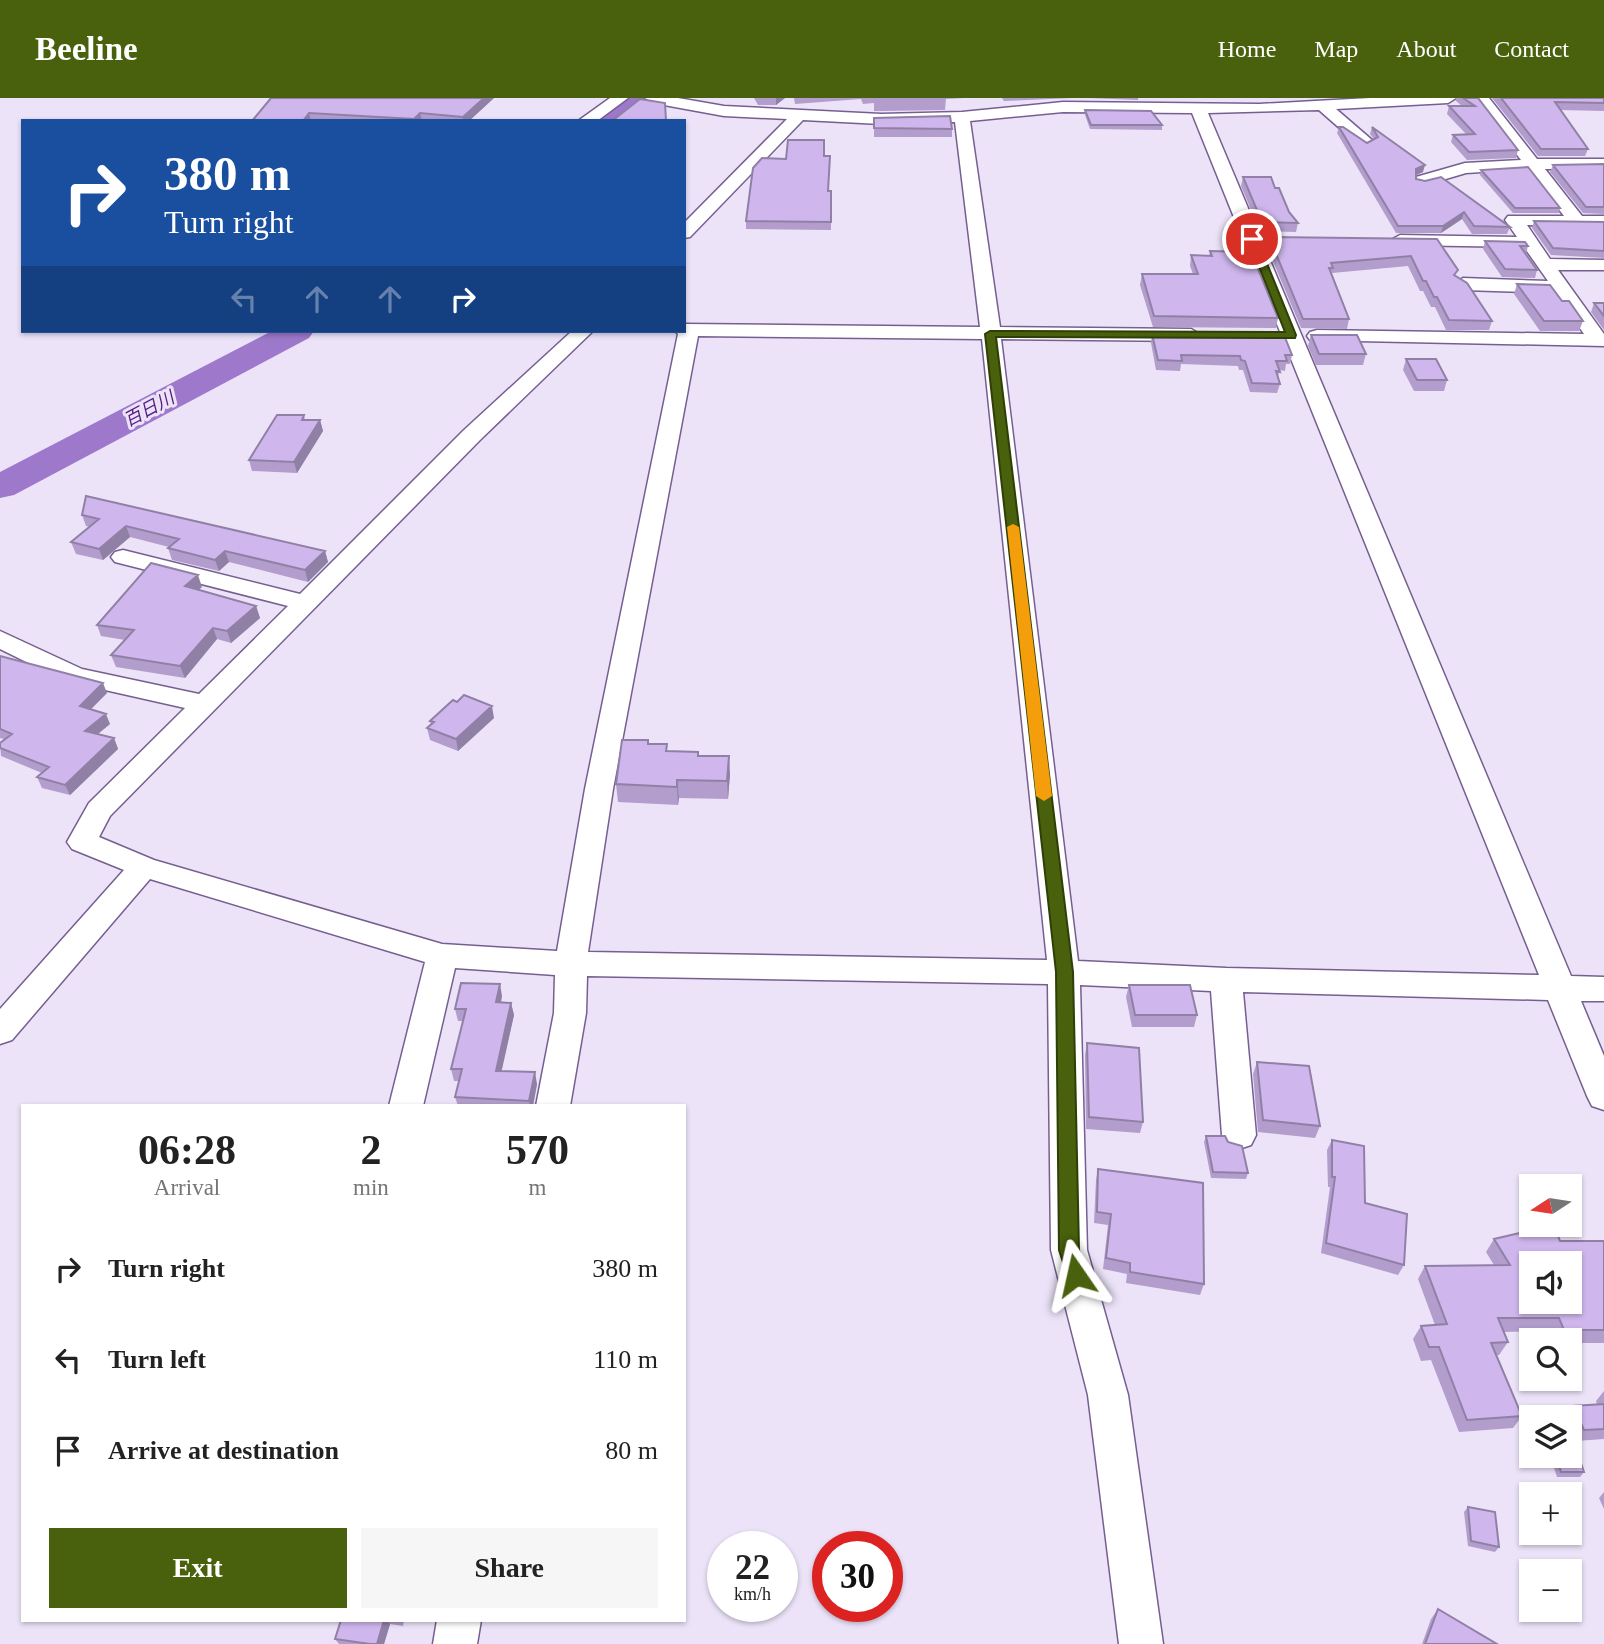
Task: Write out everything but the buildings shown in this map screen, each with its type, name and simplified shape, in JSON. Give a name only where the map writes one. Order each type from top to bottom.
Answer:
[{"type":"street","points":[[589,119],[620,98]]},
{"type":"street","points":[[655,99],[724,111],[881,120],[962,117],[1063,107],[1324,107],[1439,98]]},
{"type":"street","points":[[1481,98],[1577,221]]},
{"type":"street","points":[[1385,101],[1400,119]]},
{"type":"street","points":[[1120,106],[1125,128]]},
{"type":"street","points":[[1324,107],[1366,142]]},
{"type":"street","points":[[1198,108],[1259,239],[1291,335],[1604,1096]]},
{"type":"street","points":[[686,231],[800,114]]},
{"type":"street","points":[[962,117],[1064,972],[1069,1250],[1108,1395],[1141,1644]]},
{"type":"street","points":[[1422,181],[1465,168],[1604,164]]},
{"type":"street","points":[[1601,340],[1514,220],[1604,221]]},
{"type":"street","points":[[1377,240],[1530,242]]},
{"type":"street","points":[[1545,264],[1604,265]]},
{"type":"street","points":[[1463,284],[1561,287]]},
{"type":"street","points":[[553,1104],[570,1013],[571,964],[599,789],[687,330],[1209,335]]},
{"type":"street","points":[[581,333],[482,426],[99,810],[82,842],[144,867],[442,956],[571,964],[1064,972],[1604,989]]},
{"type":"street","points":[[1264,335],[1601,340]]},
{"type":"street","points":[[123,557],[306,603]]},
{"type":"street","points":[[0,639],[74,675],[205,704]]},
{"type":"street","points":[[0,1031],[144,867]]},
{"type":"street","points":[[405,1104],[442,956]]},
{"type":"street","points":[[1226,979],[1239,1135]]},
{"type":"street","points":[[455,1644],[459,1622]]},
{"type":"waterway","name":"百日川","points":[[602,119],[638,98]]},
{"type":"waterway","name":"百日川","points":[[0,487],[293,333]]},
{"type":"slow traffic","points":[[1013,527],[1044,796]]},
{"type":"route","points":[[1076,1275],[1069,1250],[1064,972],[990,334],[1291,335],[1252,239]]}]
